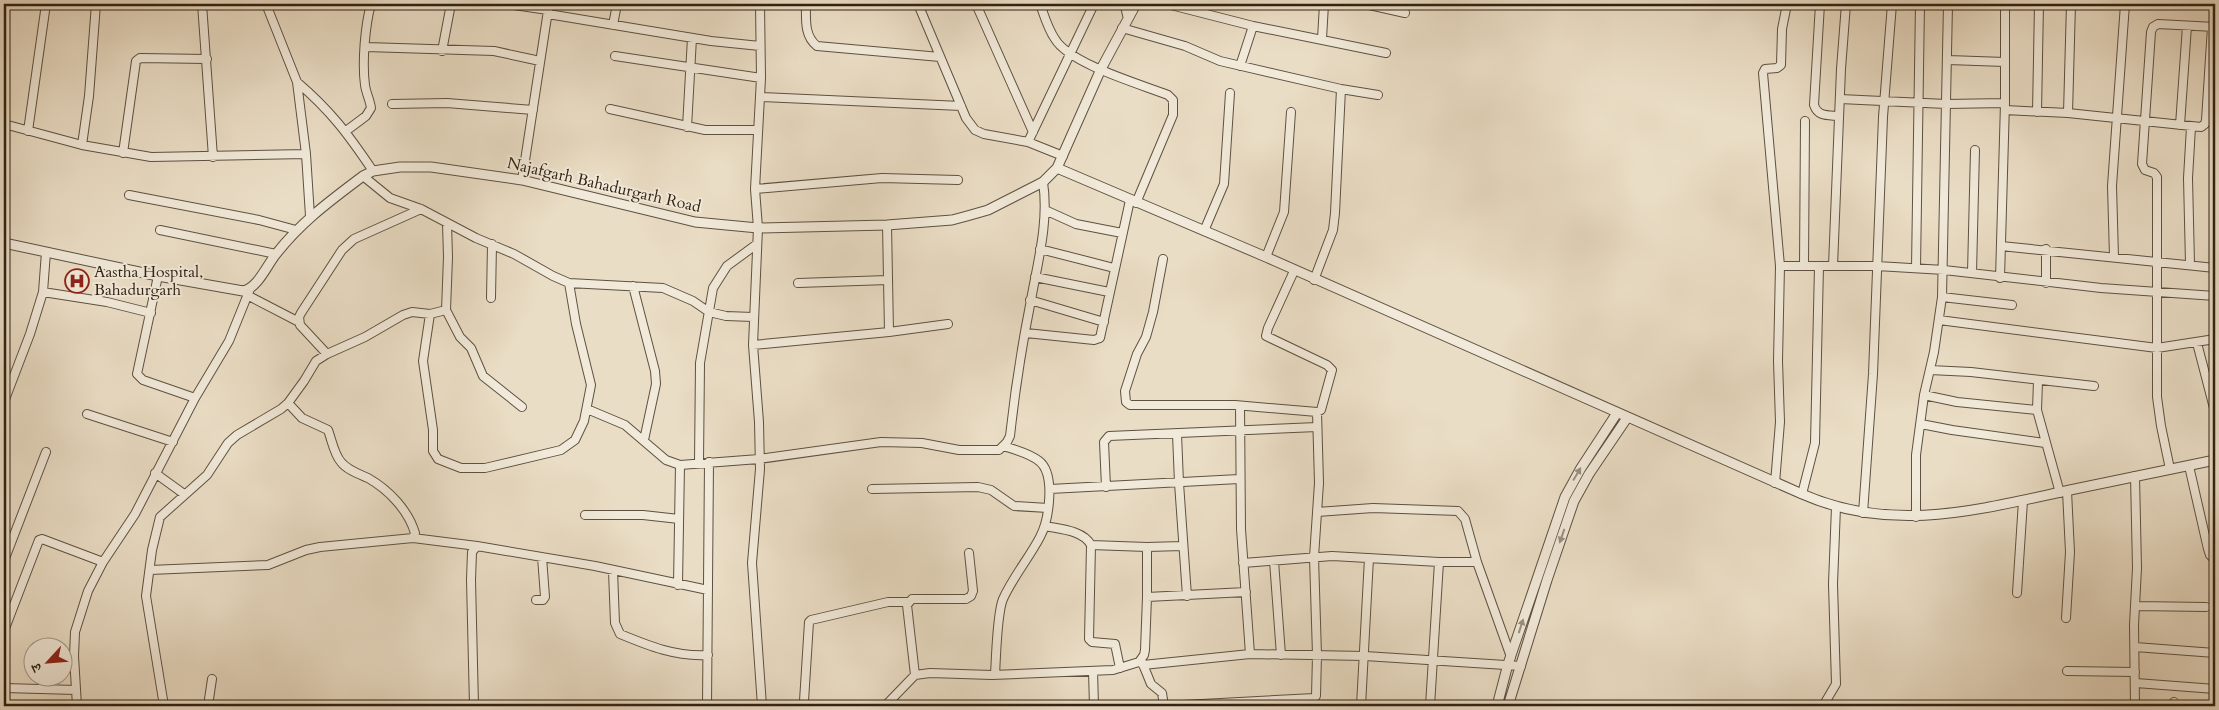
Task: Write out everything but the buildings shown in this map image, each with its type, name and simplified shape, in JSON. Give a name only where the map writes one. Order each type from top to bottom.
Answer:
[{"type":"street","points":[[28,131],[46,4]]},
{"type":"street","points":[[82,145],[89,96],[96,4]]},
{"type":"street","points":[[202,4],[213,157]]},
{"type":"street","points":[[266,4],[297,82],[306,154],[310,216]]},
{"type":"street","points":[[346,131],[366,116],[371,108],[364,76],[372,4]]},
{"type":"street","points":[[442,50],[450,4]]},
{"type":"street","points":[[506,4],[548,9],[613,25],[692,38],[760,46]]},
{"type":"street","points":[[613,25],[617,4]]},
{"type":"street","points":[[760,4],[761,78],[755,189],[758,228],[753,317],[753,345],[759,422],[759,459],[752,563],[762,706]]},
{"type":"street","points":[[806,4],[808,34],[811,42],[817,46],[940,56]]},
{"type":"street","points":[[918,4],[961,106],[975,130],[984,134],[1028,142],[1063,156]]},
{"type":"street","points":[[976,4],[1033,132]]},
{"type":"street","points":[[1026,333],[1096,340],[1102,334],[1122,233],[1133,202],[1173,115],[1173,100],[1168,95],[1068,54],[1054,39],[1040,4]]},
{"type":"street","points":[[1028,142],[1068,54],[1094,4]]},
{"type":"street","points":[[1125,4],[1128,17]]},
{"type":"street","name":"Najafgarh Bahadurgarh Road","points":[[248,292],[276,254],[310,216],[372,171],[400,167],[431,167],[522,180],[695,222],[758,228],[887,225],[952,220],[988,210],[1042,182],[1056,168],[1101,69],[1136,4]]},
{"type":"street","points":[[1167,4],[1253,26],[1386,53]]},
{"type":"street","points":[[1322,39],[1324,4]]},
{"type":"street","points":[[1365,4],[1405,13]]},
{"type":"street","points":[[1775,483],[1780,422],[1778,361],[1780,266],[1763,73],[1766,68],[1777,68],[1781,65],[1782,30],[1787,4]]},
{"type":"street","points":[[1820,4],[1814,105],[1816,110],[1822,115],[1840,116]]},
{"type":"street","points":[[1832,266],[1846,4]]},
{"type":"street","points":[[1863,513],[1878,266],[1884,100],[1892,4]]},
{"type":"street","points":[[1916,268],[1920,4]]},
{"type":"street","points":[[1916,517],[1915,474],[1924,395],[1939,320],[1944,270],[1948,4]]},
{"type":"street","points":[[2000,278],[2005,106],[2005,4]]},
{"type":"street","points":[[2038,112],[2039,4]]},
{"type":"street","points":[[2068,113],[2070,4]]},
{"type":"street","points":[[2114,257],[2112,186],[2125,4]]},
{"type":"street","points":[[522,180],[548,9]]},
{"type":"street","points":[[1840,99],[2005,106],[2038,112],[2068,113],[2146,122],[2180,125],[2191,127],[2200,127],[2205,124],[2206,120],[2214,27],[2158,24],[2151,28],[2146,122],[2142,164],[2145,170],[2154,173],[2156,177],[2158,413],[2170,469]]},
{"type":"street","points":[[1240,66],[1253,26]]},
{"type":"street","points":[[2180,125],[2187,26]]},
{"type":"street","points":[[1122,28],[1240,66],[1341,89],[1378,95]]},
{"type":"street","points":[[687,128],[692,38]]},
{"type":"street","points":[[366,47],[494,51],[540,61]]},
{"type":"street","points":[[615,56],[761,78]]},
{"type":"street","points":[[123,153],[136,61],[140,58],[207,59]]},
{"type":"street","points":[[1948,60],[2005,62]]},
{"type":"street","points":[[297,82],[322,103],[346,131],[372,171]]},
{"type":"street","points":[[1314,280],[1332,230],[1335,214],[1341,89]]},
{"type":"street","points":[[1204,231],[1224,184],[1230,93]]},
{"type":"street","points":[[760,97],[961,106]]},
{"type":"street","points":[[392,104],[447,103],[533,110]]},
{"type":"street","points":[[610,109],[687,128],[704,130],[758,130]]},
{"type":"street","points":[[1266,257],[1284,212],[1291,112]]},
{"type":"street","points":[[1804,266],[1806,237],[1805,120]]},
{"type":"street","points":[[4,124],[82,145],[123,153],[162,157],[306,154]]},
{"type":"street","points":[[2190,264],[2188,178],[2191,127]]},
{"type":"street","points":[[1972,273],[1975,150]]},
{"type":"street","points":[[1056,168],[1266,257],[1314,280],[1775,483],[1836,507],[1863,513],[1916,517],[2022,501],[2215,460]]},
{"type":"street","points":[[363,176],[384,195],[421,209],[569,283],[663,288],[693,301],[709,312],[726,316],[753,317]]},
{"type":"street","points":[[755,189],[882,178],[958,180]]},
{"type":"street","points":[[587,409],[625,424],[666,460],[680,465],[699,462],[759,459],[881,442],[922,443],[959,450],[994,450],[1004,446],[1010,436],[1016,380],[1040,249],[1045,210],[1042,182]]},
{"type":"street","points":[[129,195],[259,220],[296,230]]},
{"type":"street","points":[[299,322],[298,317],[342,250],[354,239],[421,209]]},
{"type":"street","points":[[1045,210],[1076,224],[1122,233]]},
{"type":"street","points":[[447,223],[446,310],[460,337],[471,348],[483,376],[522,407]]},
{"type":"street","points":[[887,225],[890,332]]},
{"type":"street","points":[[160,230],[276,254]]},
{"type":"street","points":[[4,243],[158,276],[248,292],[299,322],[327,354]]},
{"type":"street","points":[[491,298],[492,244]]},
{"type":"street","points":[[699,462],[700,363],[713,288],[727,266],[757,244]]},
{"type":"street","points":[[2002,246],[2046,249],[2215,268]]},
{"type":"street","points":[[1040,249],[1114,268]]},
{"type":"street","points":[[2046,249],[2046,283]]},
{"type":"street","points":[[4,400],[30,334],[43,292],[46,252]]},
{"type":"street","points":[[1163,259],[1153,312],[1146,337],[1137,354],[1125,390],[1126,402],[1130,405],[1240,406],[1317,412],[1323,407],[1332,370],[1327,365],[1266,336],[1294,271]]},
{"type":"street","points":[[1780,266],[1916,268],[2046,283],[2215,296]]},
{"type":"street","points":[[1802,494],[1815,443],[1819,266]]},
{"type":"street","points":[[158,276],[137,374],[143,380],[195,398]]},
{"type":"street","points":[[1035,277],[1109,292]]},
{"type":"street","points":[[798,283],[888,280]]},
{"type":"street","points":[[430,314],[423,367],[433,430],[434,451],[438,459],[461,468],[477,469],[561,450],[575,440],[584,421],[591,385],[576,324],[569,283]]},
{"type":"street","points":[[633,286],[655,371],[656,384],[644,440]]},
{"type":"street","points":[[43,292],[107,302],[151,313]]},
{"type":"street","points":[[77,706],[74,656],[75,632],[88,590],[103,562],[135,514],[195,398],[234,331],[248,292]]},
{"type":"street","points":[[1942,297],[2012,305]]},
{"type":"street","points":[[1030,300],[1104,322]]},
{"type":"street","points":[[164,706],[146,596],[152,550],[160,516],[208,475],[228,443],[236,435],[288,403],[304,382],[316,361],[365,337],[403,315],[412,312],[430,314],[446,310]]},
{"type":"street","points":[[1939,320],[2157,348],[2215,339]]},
{"type":"street","points":[[753,345],[890,332],[948,324]]},
{"type":"street","points":[[2197,343],[2215,412]]},
{"type":"street","points":[[1930,370],[2094,386]]},
{"type":"street","points":[[2038,381],[2037,410],[2063,492],[2070,552],[2066,618]]},
{"type":"street","points":[[1924,395],[1966,403],[2037,410]]},
{"type":"street","points":[[288,403],[302,418],[328,430],[336,455],[344,465],[372,481],[393,497],[407,514],[415,533],[413,538]]},
{"type":"street","points":[[1240,406],[1243,563],[1250,654]]},
{"type":"street","points":[[1147,547],[1145,650],[1142,662],[1151,684],[1162,694],[1164,706],[1314,698],[1317,693],[1314,556],[1317,512],[1317,412]]},
{"type":"street","points":[[1497,706],[1510,660],[1565,497],[1581,468],[1618,413]]},
{"type":"street","points":[[87,414],[173,442]]},
{"type":"street","points":[[1508,706],[1574,501],[1589,474],[1627,418]]},
{"type":"street","points":[[1921,424],[2046,443]]},
{"type":"street","points":[[1106,487],[1104,442],[1106,437],[1240,429],[1317,427]]},
{"type":"street","points":[[1177,434],[1178,483],[1186,596]]},
{"type":"street","points":[[995,675],[1001,605],[1045,526],[1050,489],[1048,476],[1040,462],[1004,446]]},
{"type":"street","points":[[4,561],[46,452]]},
{"type":"street","points":[[707,706],[709,462]]},
{"type":"street","points":[[678,585],[680,465]]},
{"type":"street","points":[[2188,466],[2210,556],[2215,560]]},
{"type":"street","points":[[155,474],[184,494]]},
{"type":"street","points":[[2134,706],[2137,568],[2135,476]]},
{"type":"street","points":[[1050,489],[1240,479]]},
{"type":"street","points":[[872,489],[987,488],[1014,506],[1048,508]]},
{"type":"street","points":[[2017,593],[2022,501]]},
{"type":"street","points":[[1823,706],[1836,684],[1833,584],[1836,507]]},
{"type":"street","points":[[1317,512],[1373,508],[1458,511],[1465,519],[1477,562],[1510,660]]},
{"type":"street","points":[[585,515],[634,515],[679,519]]},
{"type":"street","points":[[1045,526],[1075,533],[1090,541],[1092,545],[1088,639],[1092,642],[1115,644],[1118,651],[1120,668]]},
{"type":"street","points":[[150,570],[268,565],[306,550],[413,538],[542,557],[708,590]]},
{"type":"street","points":[[4,631],[39,540],[46,540],[103,562]]},
{"type":"street","points":[[1092,545],[1182,546]]},
{"type":"street","points":[[474,706],[471,580],[472,552],[477,546]]},
{"type":"street","points":[[804,701],[809,622],[811,620],[888,602],[908,602],[912,599],[968,598],[973,591],[970,553]]},
{"type":"street","points":[[1243,563],[1314,556],[1477,562]]},
{"type":"street","points":[[536,600],[543,600],[545,597],[542,557]]},
{"type":"street","points":[[1361,706],[1369,558]]},
{"type":"street","points":[[1274,561],[1281,655]]},
{"type":"street","points":[[1430,706],[1440,562]]},
{"type":"street","points":[[613,571],[615,623],[620,634],[672,653],[708,655]]},
{"type":"street","points":[[1147,597],[1246,592]]},
{"type":"street","points":[[908,602],[915,675]]},
{"type":"street","points":[[2136,606],[2206,607]]},
{"type":"street","points":[[2135,647],[2215,653]]},
{"type":"street","points":[[885,706],[915,675],[930,673],[995,675],[1093,671],[1120,668],[1142,662],[1250,654],[1510,660],[1521,666]]},
{"type":"street","points":[[1093,671],[1094,706]]},
{"type":"street","points":[[2067,671],[2135,672]]},
{"type":"street","points":[[208,706],[212,679]]},
{"type":"street","points":[[2136,683],[2215,689]]},
{"type":"street","points":[[4,688],[76,690]]},
{"type":"place","name":"Aastha Hospital, Bahadurgarh","points":[[77,281]]}]
